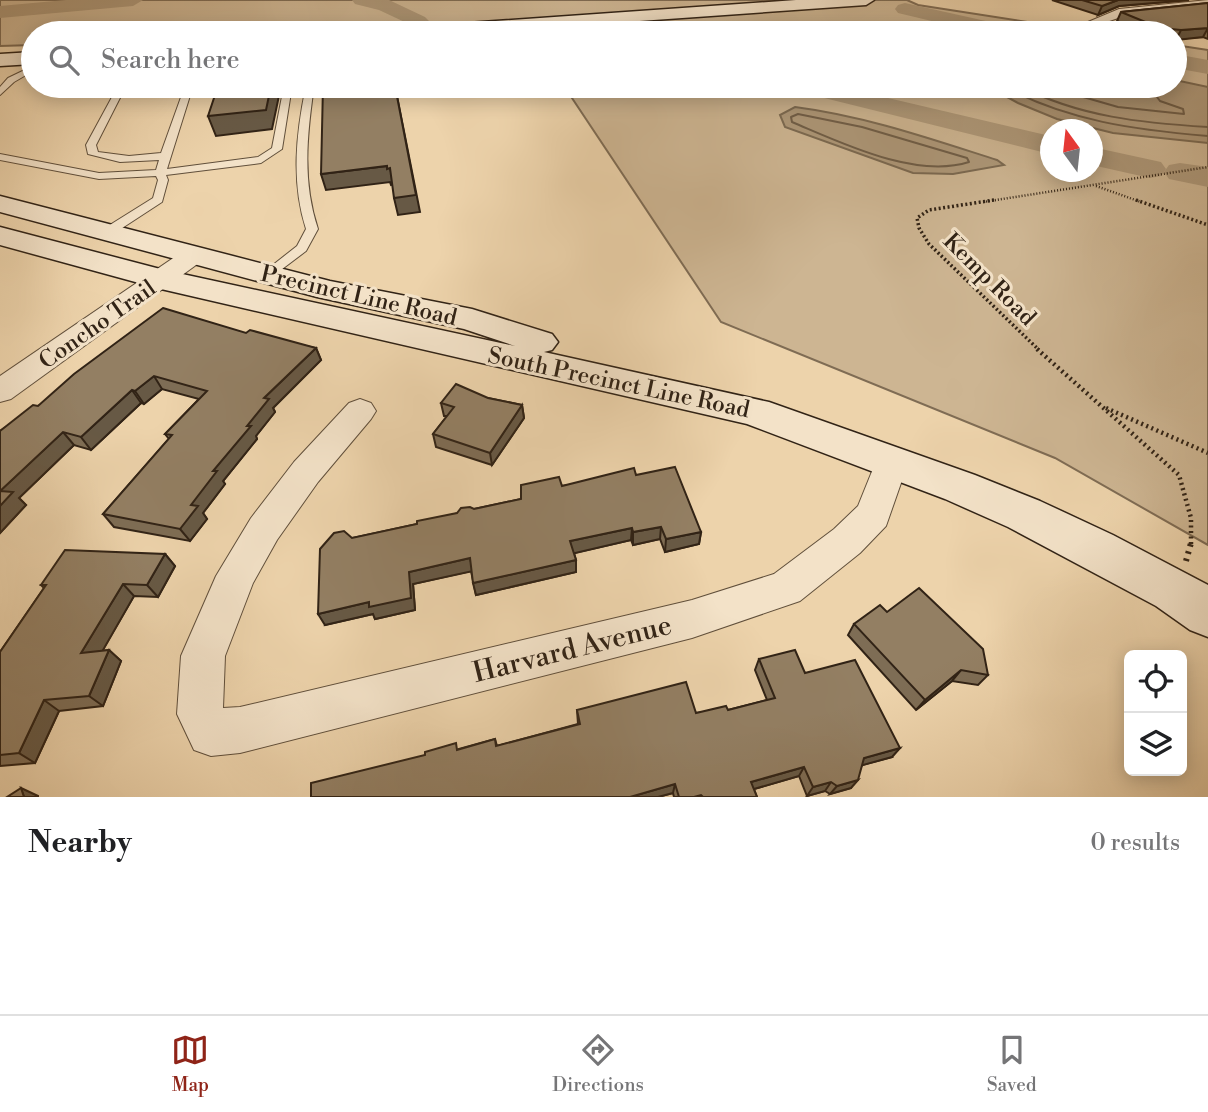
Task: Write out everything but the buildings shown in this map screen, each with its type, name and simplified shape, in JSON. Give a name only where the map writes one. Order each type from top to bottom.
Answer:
[{"type":"main road","points":[[567,21],[866,0]]},
{"type":"main road","points":[[0,52],[21,51]]},
{"type":"main road","points":[[0,60],[21,59]]},
{"type":"main road","name":"Precinct Line Road","points":[[5,206],[109,231],[269,275],[472,320],[755,411]]},
{"type":"main road","name":"South Precinct Line Road","points":[[0,236],[161,279],[755,411],[960,487],[1024,514],[1191,602]]},
{"type":"street","points":[[1169,0],[1208,13]]},
{"type":"street","points":[[1098,21],[1119,13],[1208,4]]},
{"type":"street","name":"Concho Trail","points":[[0,391],[194,256]]},
{"type":"street","name":"Harvard Avenue","points":[[359,411],[306,472],[271,519],[236,576],[203,656],[200,714],[211,733],[240,730],[692,619],[786,588],[847,541],[873,515],[891,463]]},
{"type":"lane","points":[[0,92],[11,80],[21,75]]},
{"type":"lane","points":[[11,80],[21,79]]},
{"type":"lane","points":[[116,98],[91,145],[93,154],[109,159],[135,160],[165,156]]},
{"type":"lane","points":[[109,231],[158,200],[163,180],[160,173],[184,98]]},
{"type":"lane","points":[[0,157],[99,176],[160,173],[261,160],[277,149],[286,98]]},
{"type":"lane","points":[[269,275],[302,248],[312,229],[303,206],[301,138],[310,98]]},
{"type":"path","name":"Kemp Road","points":[[1191,602],[1192,547],[1187,495],[1179,475],[1009,323],[929,244],[919,228],[917,218],[929,210],[1208,167]]},
{"type":"path","points":[[1093,185],[1208,225]]},
{"type":"path","points":[[1102,407],[1208,453]]},
{"type":"shaded area","points":[[0,0],[907,0],[918,5],[1021,21],[21,21],[21,45],[0,46]]},
{"type":"shaded area","points":[[1187,47],[1208,50],[1208,545],[1055,458],[721,322],[572,98],[1187,98]]},
{"type":"water","points":[[1187,83],[1208,87],[1208,143],[1113,133],[1103,130],[1103,119],[1057,119],[1009,98],[1187,98]]},
{"type":"water","points":[[795,107],[847,116],[897,129],[997,160],[1004,165],[953,174],[913,173],[785,127],[780,115]]},
{"type":"waterway","points":[[0,12],[133,0]]},
{"type":"waterway","points":[[362,0],[385,5],[418,21]]},
{"type":"waterway","points":[[905,9],[957,21]]},
{"type":"waterway","points":[[1187,63],[1208,67]]},
{"type":"waterway","points":[[855,98],[1040,143]]},
{"type":"waterway","points":[[1103,158],[1150,169]]},
{"type":"waterway","points":[[1180,172],[1208,177]]}]
